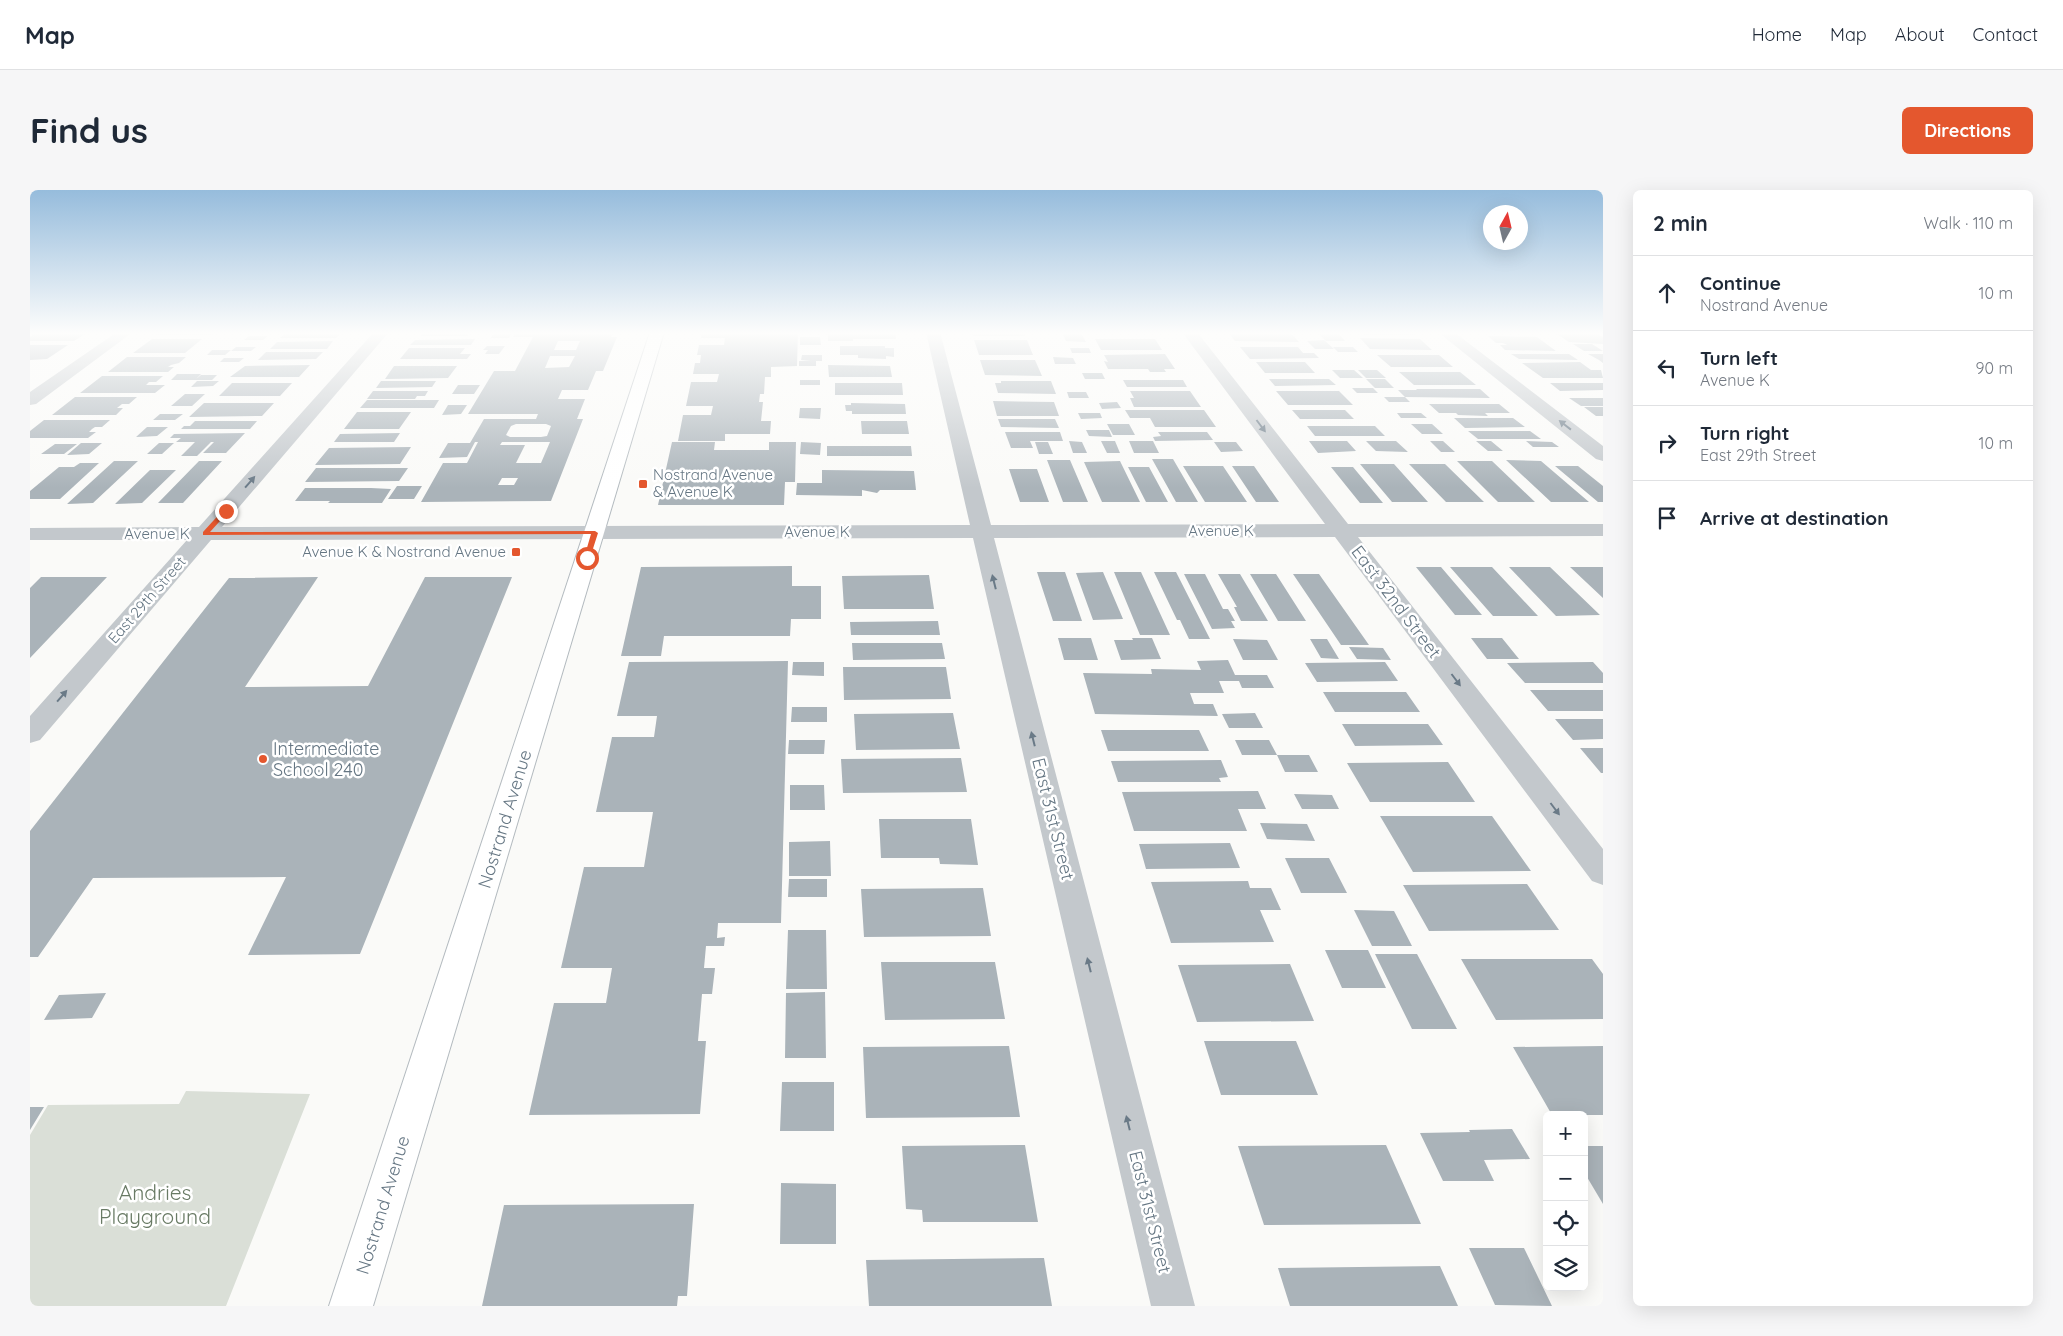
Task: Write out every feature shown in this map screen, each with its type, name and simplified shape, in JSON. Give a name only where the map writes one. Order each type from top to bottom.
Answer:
[{"type":"main road","name":"Nostrand Avenue","points":[[351,1306],[642,384]]},
{"type":"street","points":[[30,400],[52,384]]},
{"type":"street","name":"East 29th Street","points":[[30,733],[336,384]]},
{"type":"street","name":"East 31st Street","points":[[946,384],[1173,1306]]},
{"type":"street","name":"East 32nd Street","points":[[1229,384],[1603,872]]},
{"type":"street","points":[[1512,384],[1603,455]]},
{"type":"street","name":"Avenue K","points":[[30,534],[1603,530]]},
{"type":"green space","name":"Andries Playground","points":[[186,1091],[310,1094],[226,1306],[30,1306],[30,1135],[48,1105],[179,1104]]},
{"type":"building","points":[[92,384],[165,385],[155,393],[80,393]]},
{"type":"building","points":[[194,384],[215,384],[213,386],[191,387]]},
{"type":"building","points":[[231,384],[291,384],[280,396],[219,396]]},
{"type":"building","points":[[379,384],[434,384],[432,387],[376,388]]},
{"type":"building","points":[[486,384],[590,384],[588,390],[562,390],[558,399],[585,399],[577,419],[583,419],[551,501],[421,502],[443,463],[467,463],[478,442],[475,442],[467,457],[439,458],[448,443],[470,443],[484,419],[536,419],[538,414],[468,414]],"holes":[[[516,424],[546,424],[551,426],[547,436],[510,437],[506,435],[511,426]],[[502,442],[550,442],[541,463],[516,463],[525,445],[500,445]],[[502,478],[518,478],[514,485],[498,485]]]},
{"type":"building","points":[[691,384],[765,384],[764,394],[760,394],[759,402],[763,402],[761,421],[771,421],[770,434],[725,434],[725,441],[678,441],[683,415],[711,415],[713,406],[686,406]]},
{"type":"building","points":[[800,384],[820,384],[820,385]]},
{"type":"building","points":[[835,384],[902,384],[903,395],[835,395]]},
{"type":"building","points":[[995,384],[1052,384],[1056,394],[998,393]]},
{"type":"building","points":[[1125,384],[1185,384],[1187,387],[1127,387]]},
{"type":"building","points":[[1273,384],[1336,385],[1275,386]]},
{"type":"building","points":[[1371,384],[1390,384],[1394,388],[1375,388]]},
{"type":"building","points":[[1413,384],[1476,385],[1414,385]]},
{"type":"building","points":[[1551,384],[1603,384],[1603,390],[1560,391]]},
{"type":"building","points":[[458,385],[480,385],[474,394],[452,394]]},
{"type":"building","points":[[1352,388],[1373,388],[1378,393],[1357,393]]},
{"type":"building","points":[[1480,389],[1490,398],[1405,397],[1398,390]]},
{"type":"building","points":[[373,391],[428,391],[425,396],[417,396],[415,399],[367,399]]},
{"type":"building","points":[[1130,391],[1190,391],[1201,407],[1134,407],[1130,398],[1134,398]]},
{"type":"building","points":[[1276,391],[1339,391],[1353,405],[1288,405]]},
{"type":"building","points":[[1067,392],[1086,392],[1089,398],[1069,398]]},
{"type":"building","points":[[185,394],[205,394],[192,406],[171,406]]},
{"type":"building","points":[[75,397],[137,397],[129,404],[122,404],[117,408],[123,408],[116,415],[52,415]]},
{"type":"building","points":[[1384,397],[1405,397],[1410,402],[1389,402]]},
{"type":"building","points":[[1569,398],[1603,398],[1603,406],[1581,406]]},
{"type":"building","points":[[367,400],[439,400],[434,408],[360,408]]},
{"type":"building","points":[[993,401],[1054,402],[1059,416],[997,416]]},
{"type":"building","points":[[1117,402],[1121,408],[1102,409],[1099,403]]},
{"type":"building","points":[[204,403],[274,403],[262,416],[189,417]]},
{"type":"building","points":[[851,403],[905,404],[906,414],[852,414],[852,411],[846,411],[845,405],[851,405]]},
{"type":"building","points":[[1429,404],[1499,404],[1510,413],[1485,413],[1488,416],[1439,413]]},
{"type":"building","points":[[448,405],[467,405],[461,414],[442,415]]},
{"type":"building","points":[[1584,407],[1603,407],[1603,416],[1596,416]]},
{"type":"building","points":[[800,408],[821,408],[820,419],[799,418]]},
{"type":"building","points":[[1125,410],[1204,410],[1216,427],[1155,427],[1150,418],[1130,418]]},
{"type":"building","points":[[1292,410],[1345,410],[1354,419],[1300,419]]},
{"type":"building","points":[[357,412],[411,412],[399,429],[344,429]]},
{"type":"building","points":[[1078,413],[1100,413],[1102,418],[1081,419]]},
{"type":"building","points":[[1397,413],[1421,413],[1427,418],[1401,418]]},
{"type":"building","points":[[160,414],[183,414],[175,420],[153,420]]},
{"type":"building","points":[[1454,418],[1513,418],[1525,427],[1465,428]]},
{"type":"building","points":[[998,419],[1055,419],[1059,428],[1001,427]]},
{"type":"building","points":[[44,420],[110,420],[102,427],[92,429],[89,432],[96,432],[88,438],[30,438],[30,431]]},
{"type":"building","points":[[195,421],[257,421],[250,429],[181,429],[184,426],[190,426]]},
{"type":"building","points":[[861,421],[907,421],[909,434],[862,434]]},
{"type":"building","points":[[1107,424],[1129,424],[1135,435],[1113,435]]},
{"type":"building","points":[[1411,424],[1432,424],[1443,434],[1422,434]]},
{"type":"building","points":[[1307,426],[1375,426],[1385,436],[1315,436]]},
{"type":"building","points":[[147,427],[168,427],[157,436],[136,437]]},
{"type":"building","points":[[1086,430],[1109,430],[1112,437],[1089,436]]},
{"type":"building","points":[[1468,431],[1530,431],[1541,439],[1478,439]]},
{"type":"building","points":[[1005,432],[1060,432],[1063,441],[1030,441],[1033,448],[1011,448]]},
{"type":"building","points":[[1158,432],[1207,432],[1213,440],[1155,441],[1153,437],[1161,436]]},
{"type":"building","points":[[245,433],[226,453],[203,453],[214,442],[211,442],[197,456],[181,456],[195,442],[176,442],[181,438],[170,438],[174,434]]},
{"type":"building","points":[[400,433],[394,442],[334,442],[340,434]]},
{"type":"building","points":[[1069,441],[1082,442],[1087,453],[1073,453]]},
{"type":"building","points":[[1101,441],[1115,441],[1120,453],[1107,453]]},
{"type":"building","points":[[1129,441],[1153,441],[1159,453],[1134,453]]},
{"type":"building","points":[[1309,441],[1347,441],[1356,451],[1318,453]]},
{"type":"building","points":[[1366,441],[1396,441],[1408,452],[1376,451]]},
{"type":"building","points":[[1430,441],[1443,441],[1455,452],[1441,452]]},
{"type":"building","points":[[1476,441],[1491,441],[1503,451],[1488,451]]},
{"type":"building","points":[[1526,441],[1552,442],[1559,447],[1533,447]]},
{"type":"building","points":[[672,442],[715,442],[714,450],[769,450],[769,442],[796,442],[795,482],[785,482],[784,505],[658,505]]},
{"type":"building","points":[[801,442],[821,443],[820,455],[800,454]]},
{"type":"building","points":[[1035,442],[1048,442],[1053,454],[1039,454]]},
{"type":"building","points":[[1214,442],[1236,442],[1243,451],[1221,452]]},
{"type":"building","points":[[81,443],[102,443],[89,454],[67,455]]},
{"type":"building","points":[[159,443],[174,443],[162,454],[147,454]]},
{"type":"building","points":[[55,444],[77,444],[64,454],[41,454]]},
{"type":"building","points":[[827,446],[911,446],[912,456],[827,456]]},
{"type":"building","points":[[411,447],[400,464],[315,465],[329,448]]},
{"type":"building","points":[[1152,459],[1173,459],[1198,502],[1176,502]]},
{"type":"building","points":[[1047,460],[1070,460],[1088,502],[1063,502]]},
{"type":"building","points":[[1506,460],[1541,461],[1589,502],[1551,502]]},
{"type":"building","points":[[114,461],[138,461],[93,503],[67,504]]},
{"type":"building","points":[[199,461],[222,461],[183,503],[158,503]]},
{"type":"building","points":[[1120,461],[1140,502],[1102,502],[1084,462]]},
{"type":"building","points":[[1457,461],[1492,461],[1535,502],[1498,502]]},
{"type":"building","points":[[80,463],[99,463],[60,499],[30,499],[30,491],[59,467],[74,467]]},
{"type":"building","points":[[1360,464],[1394,464],[1428,502],[1392,502]]},
{"type":"building","points":[[1409,464],[1445,464],[1484,502],[1446,502]]},
{"type":"building","points":[[1183,466],[1223,466],[1247,502],[1205,502]]},
{"type":"building","points":[[1232,466],[1254,466],[1279,502],[1256,502]]},
{"type":"building","points":[[1555,466],[1578,466],[1603,486],[1603,502],[1598,502]]},
{"type":"building","points":[[1128,467],[1149,467],[1168,502],[1146,502]]},
{"type":"building","points":[[1331,467],[1353,467],[1383,503],[1360,503]]},
{"type":"building","points":[[316,468],[408,468],[399,481],[305,482]]},
{"type":"building","points":[[1009,469],[1037,469],[1049,502],[1020,502]]},
{"type":"building","points":[[150,470],[176,470],[142,503],[115,504]]},
{"type":"building","points":[[822,470],[914,471],[916,490],[880,490],[877,493],[862,490],[862,496],[796,495],[797,483],[822,483]]},
{"type":"building","points":[[397,486],[422,486],[414,499],[388,499]]},
{"type":"building","points":[[305,488],[391,489],[382,503],[295,501]]},
{"type":"building","points":[[792,566],[792,586],[821,586],[821,619],[791,619],[790,636],[664,636],[661,656],[621,656],[641,567]]},
{"type":"building","points":[[1416,567],[1441,567],[1482,615],[1455,615]]},
{"type":"building","points":[[1450,567],[1492,567],[1538,616],[1493,616]]},
{"type":"building","points":[[1509,567],[1550,567],[1600,615],[1556,616]]},
{"type":"building","points":[[1570,567],[1603,567],[1603,598]]},
{"type":"building","points":[[1037,572],[1065,572],[1082,621],[1053,621]]},
{"type":"building","points":[[1103,572],[1123,619],[1093,620],[1076,573]]},
{"type":"building","points":[[1114,572],[1141,572],[1170,635],[1140,635]]},
{"type":"building","points":[[1154,572],[1176,572],[1210,639],[1189,639],[1180,620],[1177,620]]},
{"type":"building","points":[[1184,574],[1205,574],[1223,609],[1228,609],[1235,621],[1231,621],[1235,628],[1212,629]]},
{"type":"building","points":[[1218,574],[1240,574],[1268,621],[1241,621],[1234,607],[1237,607]]},
{"type":"building","points":[[1250,574],[1276,574],[1306,621],[1278,621]]},
{"type":"building","points":[[1293,574],[1319,574],[1369,645],[1341,645]]},
{"type":"building","points":[[929,575],[934,609],[844,609],[842,576]]},
{"type":"building","points":[[41,577],[107,577],[30,658],[30,588]]},
{"type":"building","name":"Intermediate School 240","points":[[318,577],[245,687],[368,686],[425,577],[512,577],[360,954],[248,955],[286,877],[93,878],[38,957],[30,957],[30,831],[229,578]]},
{"type":"building","points":[[938,621],[940,635],[851,635],[850,622]]},
{"type":"building","points":[[1058,638],[1091,638],[1098,660],[1064,660]]},
{"type":"building","points":[[1132,638],[1152,638],[1161,659],[1121,660],[1114,640],[1133,640]]},
{"type":"building","points":[[1471,638],[1502,638],[1519,659],[1487,659]]},
{"type":"building","points":[[1233,639],[1267,640],[1278,660],[1243,660]]},
{"type":"building","points":[[1310,639],[1327,639],[1339,659],[1321,658]]},
{"type":"building","points":[[852,643],[942,643],[945,659],[853,660]]},
{"type":"building","points":[[1349,647],[1383,648],[1391,660],[1357,659]]},
{"type":"building","points":[[1228,660],[1235,675],[1267,675],[1274,688],[1242,688],[1239,681],[1219,681],[1224,693],[1190,693],[1194,704],[1213,704],[1218,716],[1095,714],[1083,673],[1152,674],[1151,669],[1201,670],[1197,661]]},
{"type":"building","points":[[788,661],[781,923],[718,923],[717,938],[725,937],[724,946],[706,946],[704,968],[715,968],[712,994],[702,994],[698,1041],[706,1041],[700,1114],[529,1115],[554,1003],[606,1003],[612,968],[561,968],[584,867],[644,867],[653,812],[596,812],[612,737],[654,737],[657,716],[617,716],[629,662]]},
{"type":"building","points":[[793,662],[824,662],[824,676],[792,675]]},
{"type":"building","points":[[1385,662],[1398,681],[1317,682],[1305,663]]},
{"type":"building","points":[[1593,662],[1603,673],[1603,683],[1525,683],[1507,663]]},
{"type":"building","points":[[843,667],[946,667],[951,699],[844,700]]},
{"type":"building","points":[[1530,690],[1603,690],[1603,711],[1548,711]]},
{"type":"building","points":[[1323,692],[1406,692],[1420,712],[1335,712]]},
{"type":"building","points":[[792,707],[827,707],[827,722],[791,722]]},
{"type":"building","points":[[953,713],[960,749],[856,750],[854,714]]},
{"type":"building","points":[[1255,713],[1263,728],[1229,728],[1222,714]]},
{"type":"building","points":[[1555,719],[1603,719],[1603,739],[1573,740]]},
{"type":"building","points":[[1342,724],[1428,724],[1443,745],[1355,746]]},
{"type":"building","points":[[1101,730],[1199,730],[1209,751],[1108,751]]},
{"type":"building","points":[[789,740],[825,740],[824,754],[788,754]]},
{"type":"building","points":[[1235,740],[1269,740],[1277,755],[1242,755]]},
{"type":"building","points":[[1580,748],[1603,748],[1603,773],[1601,773]]},
{"type":"building","points":[[1277,755],[1309,755],[1318,772],[1285,772]]},
{"type":"building","points":[[961,758],[967,792],[843,793],[841,759]]},
{"type":"building","points":[[1221,760],[1228,777],[1219,778],[1221,782],[1118,782],[1111,761]]},
{"type":"building","points":[[1448,762],[1475,802],[1370,802],[1347,763]]},
{"type":"building","points":[[790,785],[824,785],[825,810],[790,810]]},
{"type":"building","points":[[1258,791],[1266,809],[1238,809],[1247,831],[1134,831],[1122,792]]},
{"type":"building","points":[[1294,794],[1332,795],[1339,809],[1302,809]]},
{"type":"building","points":[[1380,816],[1492,816],[1531,871],[1413,872]]},
{"type":"building","points":[[879,819],[971,819],[978,865],[940,864],[939,858],[881,858]]},
{"type":"building","points":[[1260,823],[1307,824],[1315,841],[1267,839]]},
{"type":"building","points":[[830,841],[831,876],[789,876],[789,842]]},
{"type":"building","points":[[1230,843],[1240,868],[1146,869],[1139,844]]},
{"type":"building","points":[[1285,858],[1329,858],[1347,893],[1301,893]]},
{"type":"building","points":[[789,879],[827,879],[827,897],[788,897]]},
{"type":"building","points":[[1248,881],[1250,888],[1271,888],[1281,910],[1260,910],[1274,942],[1171,943],[1151,882]]},
{"type":"building","points":[[1527,884],[1559,930],[1429,931],[1403,885]]},
{"type":"building","points":[[983,888],[991,936],[864,937],[861,889]]},
{"type":"building","points":[[1354,910],[1394,911],[1412,946],[1372,946]]},
{"type":"building","points":[[788,930],[826,930],[827,989],[786,989]]},
{"type":"building","points":[[1325,950],[1368,950],[1386,988],[1342,988]]},
{"type":"building","points":[[1375,954],[1417,954],[1457,1029],[1412,1029]]},
{"type":"building","points":[[1461,959],[1592,959],[1603,974],[1603,1019],[1496,1020]]},
{"type":"building","points":[[881,962],[995,962],[1005,1019],[885,1020]]},
{"type":"building","points":[[1290,964],[1314,1021],[1197,1022],[1178,965]]},
{"type":"building","points":[[825,992],[826,1058],[785,1058],[786,993]]},
{"type":"building","points":[[106,993],[92,1018],[44,1020],[59,995]]},
{"type":"building","points":[[1204,1041],[1296,1041],[1318,1095],[1221,1095]]},
{"type":"building","points":[[1009,1046],[1020,1117],[866,1118],[863,1047]]},
{"type":"building","points":[[1603,1046],[1603,1115],[1588,1115],[1588,1111],[1550,1111],[1513,1047]]},
{"type":"building","points":[[782,1082],[834,1082],[834,1131],[780,1131]]},
{"type":"building","points":[[30,1107],[44,1107],[30,1130]]},
{"type":"building","points":[[1512,1129],[1530,1159],[1484,1160],[1494,1181],[1443,1181],[1420,1133],[1470,1132],[1469,1130]]},
{"type":"building","points":[[1025,1145],[1038,1222],[923,1222],[922,1210],[906,1209],[902,1146]]},
{"type":"building","points":[[1386,1145],[1421,1224],[1264,1225],[1238,1146]]},
{"type":"building","points":[[1588,1146],[1603,1146],[1603,1204],[1588,1179]]},
{"type":"building","points":[[781,1183],[836,1184],[836,1244],[780,1244]]},
{"type":"building","points":[[694,1204],[687,1296],[678,1296],[677,1306],[482,1306],[504,1205]]},
{"type":"building","points":[[1469,1248],[1524,1248],[1543,1291],[1545,1291],[1552,1306],[1495,1305]]},
{"type":"building","points":[[1044,1258],[1052,1306],[869,1306],[866,1260]]},
{"type":"building","points":[[1440,1266],[1458,1306],[1290,1306],[1278,1268]]},
{"type":"place","name":"Nostrand Avenue & Avenue K","points":[[643,484]]},
{"type":"place","name":"Avenue K & Nostrand Avenue","points":[[516,552]]},
{"type":"place","name":"Intermediate School 240","points":[[263,759]]},
{"type":"route","points":[[226,511],[205,534],[595,533],[587,558]]}]
